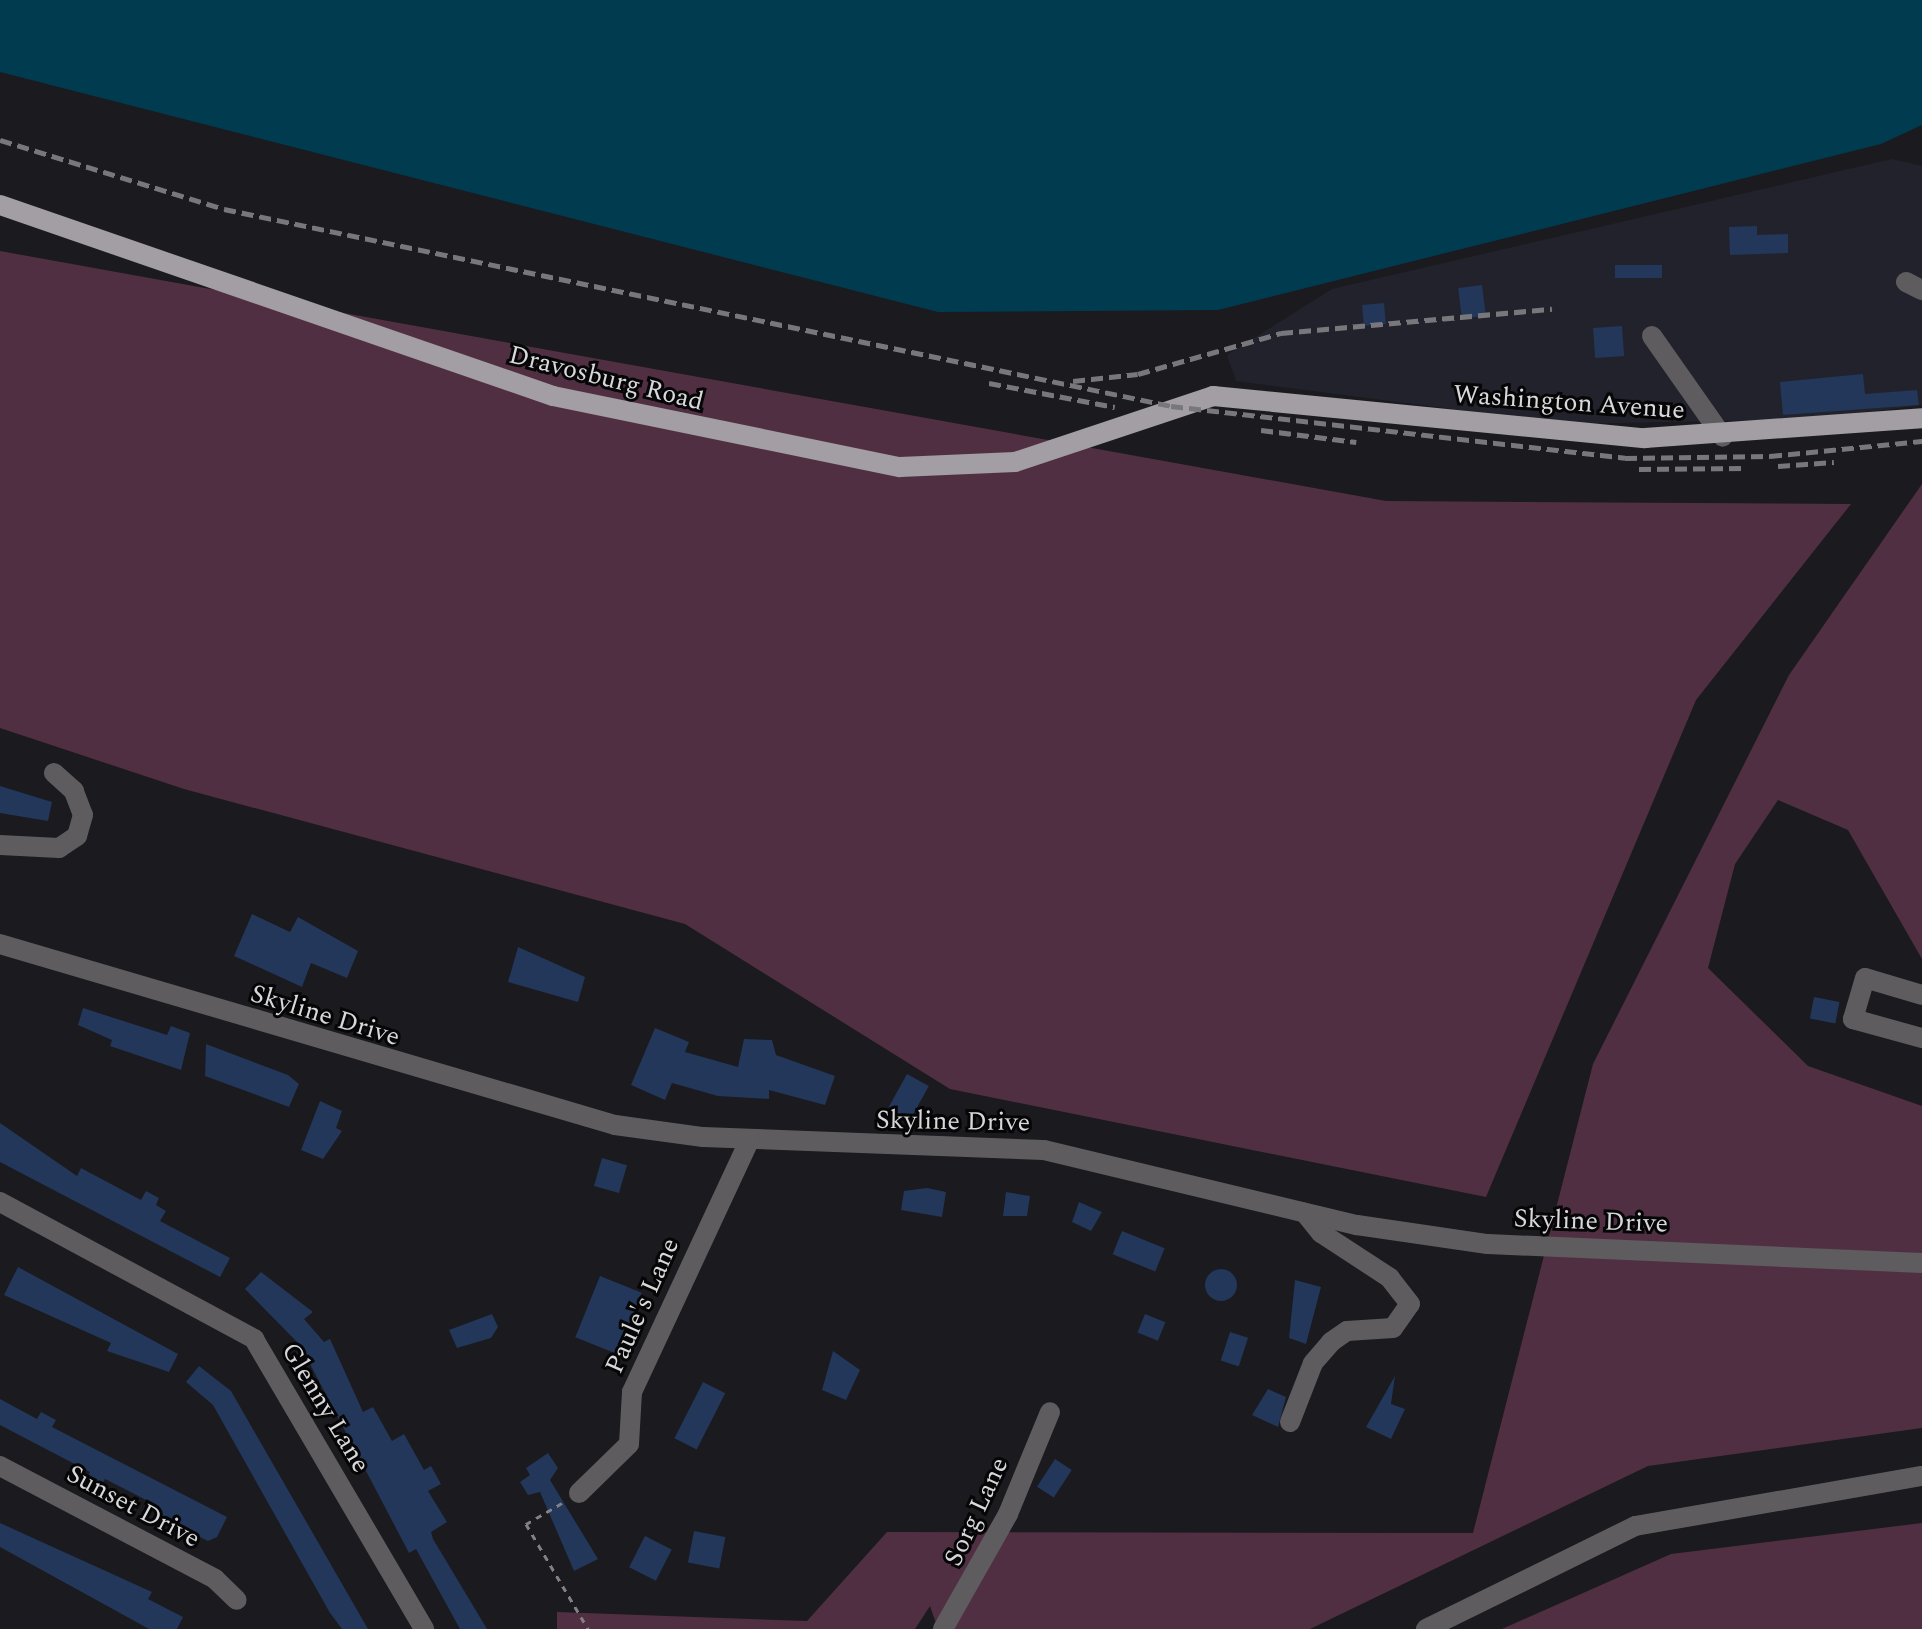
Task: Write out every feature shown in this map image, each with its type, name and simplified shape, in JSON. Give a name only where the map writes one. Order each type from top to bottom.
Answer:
[{"type":"main road","name":"Dravosburg Road","points":[[0,205],[553,396],[865,463],[936,469],[1015,462],[1213,396]]},
{"type":"main road","name":"Washington Avenue","points":[[1213,396],[1493,427],[1723,437],[1922,418]]},
{"type":"street","points":[[1652,336],[1723,437]]},
{"type":"street","points":[[0,845],[59,848],[77,836],[83,815],[74,791],[54,773]]},
{"type":"street","name":"Skyline Drive","points":[[0,944],[615,1125],[750,1139],[1044,1150],[1305,1213],[1488,1244],[1922,1263]]},
{"type":"street","points":[[1922,995],[1865,978],[1853,1019],[1922,1038]]},
{"type":"street","name":"Paule's Lane","points":[[579,1493],[629,1444],[632,1392],[750,1139]]},
{"type":"street","name":"Glenny Lane","points":[[0,1202],[254,1339],[424,1629]]},
{"type":"street","points":[[1290,1422],[1313,1363],[1331,1342],[1347,1331],[1393,1328],[1410,1304],[1390,1278],[1321,1233],[1305,1213]]},
{"type":"street","name":"Sorg Lane","points":[[943,1629],[1008,1514],[1050,1412]]},
{"type":"street","name":"Sunset Drive","points":[[0,1466],[215,1579],[237,1600]]},
{"type":"street","points":[[1426,1629],[1635,1526],[1922,1476]]},
{"type":"path","points":[[579,1493],[526,1524],[588,1629]]},
{"type":"shaded area","points":[[1892,159],[1922,166],[1922,405],[1816,419],[1569,424],[1236,381],[1227,355],[1332,289]]},
{"type":"shaded area","points":[[0,251],[1386,501],[1851,504],[1696,700],[1486,1197],[950,1089],[685,924],[184,789],[0,728]]},
{"type":"shaded area","points":[[1922,484],[1922,959],[1848,830],[1778,800],[1735,864],[1708,968],[1808,1066],[1922,1106],[1922,1428],[1648,1466],[1310,1629],[938,1629],[930,1606],[915,1629],[557,1629],[557,1612],[807,1621],[887,1532],[1473,1533],[1593,1064],[1789,675]]},
{"type":"shaded area","points":[[1922,1523],[1922,1629],[1502,1629],[1671,1554]]},
{"type":"water","points":[[0,0],[1922,0],[1922,125],[1881,144],[1218,310],[938,312],[0,72]]},
{"type":"building","points":[[1757,226],[1757,235],[1788,234],[1788,253],[1730,255],[1729,227]]},
{"type":"building","points":[[1615,265],[1662,265],[1662,278],[1615,278]]},
{"type":"building","points":[[1482,285],[1486,316],[1462,319],[1458,288]]},
{"type":"building","points":[[1384,303],[1386,324],[1364,326],[1362,305]]},
{"type":"building","points":[[1622,326],[1624,356],[1595,358],[1593,328]]},
{"type":"building","points":[[1863,374],[1865,394],[1917,390],[1919,405],[1783,415],[1780,382]]},
{"type":"building","points":[[0,786],[52,802],[48,821],[0,813]]},
{"type":"building","points":[[252,914],[290,932],[298,917],[358,951],[347,978],[311,963],[302,987],[234,956]]},
{"type":"building","points":[[518,947],[585,977],[578,1002],[508,982]]},
{"type":"building","points":[[1814,997],[1840,1002],[1835,1024],[1810,1019]]},
{"type":"building","points":[[83,1008],[167,1035],[171,1026],[190,1033],[181,1070],[110,1046],[112,1040],[78,1025]]},
{"type":"building","points":[[655,1028],[689,1042],[685,1052],[738,1067],[744,1039],[772,1040],[776,1055],[835,1076],[825,1105],[769,1090],[769,1099],[718,1096],[672,1083],[665,1100],[631,1085]]},
{"type":"building","points":[[206,1044],[288,1075],[299,1084],[289,1107],[205,1076]]},
{"type":"building","points":[[907,1074],[929,1086],[909,1123],[887,1111]]},
{"type":"building","points":[[320,1101],[342,1111],[336,1128],[342,1131],[323,1159],[301,1150]]},
{"type":"building","points":[[0,1123],[77,1176],[81,1168],[141,1200],[146,1191],[159,1198],[156,1205],[166,1211],[160,1221],[230,1258],[220,1277],[0,1162]]},
{"type":"building","points":[[602,1158],[627,1165],[619,1193],[594,1186]]},
{"type":"building","points":[[927,1188],[946,1192],[942,1217],[901,1210],[904,1191]]},
{"type":"building","points":[[1006,1192],[1030,1196],[1027,1216],[1003,1216]]},
{"type":"building","points":[[1079,1202],[1102,1212],[1091,1231],[1072,1222]]},
{"type":"building","points":[[1122,1231],[1165,1248],[1155,1271],[1113,1254]]},
{"type":"building","points":[[18,1267],[178,1354],[169,1372],[107,1351],[111,1343],[4,1295]]},
{"type":"building","points":[[1221,1269],[1233,1273],[1237,1285],[1233,1297],[1221,1301],[1209,1297],[1205,1285],[1209,1273]]},
{"type":"building","points":[[261,1272],[313,1312],[304,1319],[324,1342],[330,1339],[363,1412],[373,1407],[392,1441],[404,1434],[424,1470],[431,1466],[441,1484],[428,1491],[447,1522],[431,1532],[433,1539],[487,1629],[460,1629],[416,1549],[409,1553],[300,1345],[245,1289]]},
{"type":"building","points":[[600,1276],[642,1293],[617,1354],[575,1337]]},
{"type":"building","points":[[1295,1280],[1321,1287],[1306,1344],[1289,1338]]},
{"type":"building","points":[[492,1314],[498,1327],[491,1338],[457,1348],[449,1330]]},
{"type":"building","points":[[1145,1314],[1165,1322],[1158,1341],[1138,1333]]},
{"type":"building","points":[[1230,1332],[1248,1338],[1239,1366],[1221,1361]]},
{"type":"building","points":[[833,1351],[860,1370],[846,1400],[822,1390]]},
{"type":"building","points":[[199,1366],[231,1391],[368,1629],[342,1629],[330,1613],[213,1405],[186,1382]]},
{"type":"building","points":[[1395,1376],[1391,1404],[1405,1409],[1391,1439],[1366,1427]]},
{"type":"building","points":[[703,1382],[725,1393],[697,1449],[674,1438]]},
{"type":"building","points":[[1268,1389],[1286,1397],[1278,1427],[1252,1415]]},
{"type":"building","points":[[0,1399],[37,1419],[41,1412],[56,1420],[52,1427],[227,1517],[217,1537],[208,1541],[154,1514],[158,1506],[105,1479],[101,1486],[87,1479],[90,1472],[0,1425]]},
{"type":"building","points":[[548,1453],[558,1468],[550,1480],[598,1559],[574,1571],[540,1492],[528,1495],[520,1482],[530,1475],[526,1468]]},
{"type":"building","points":[[1055,1459],[1072,1470],[1054,1498],[1037,1487]]},
{"type":"building","points":[[0,1523],[152,1592],[148,1599],[183,1617],[177,1629],[149,1629],[0,1547]]},
{"type":"building","points":[[694,1531],[725,1537],[719,1569],[688,1562]]},
{"type":"building","points":[[645,1536],[672,1550],[656,1581],[629,1567]]},
{"type":"railway","points":[[0,140],[224,209],[1171,406],[1625,458],[1770,456],[1922,441]]},
{"type":"railway","points":[[1073,381],[1138,374],[1281,333],[1552,309]]},
{"type":"railway","points":[[989,383],[1115,407]]},
{"type":"railway","points":[[1261,430],[1356,442]]},
{"type":"railway","points":[[1778,466],[1834,462]]},
{"type":"railway","points":[[1639,469],[1746,468]]}]
